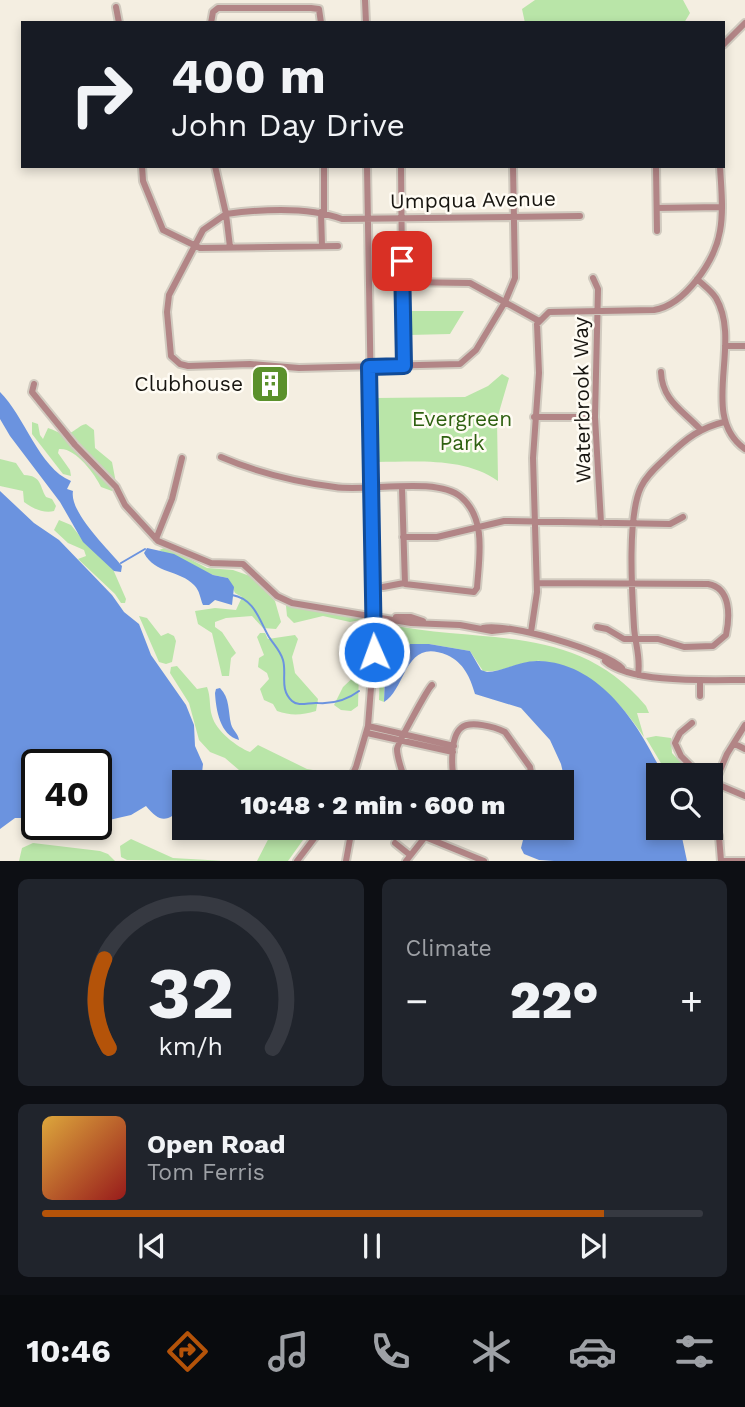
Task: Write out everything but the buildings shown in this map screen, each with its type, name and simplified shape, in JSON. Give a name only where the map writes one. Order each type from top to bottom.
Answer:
[{"type":"street","points":[[365,0],[366,21]]},
{"type":"street","points":[[116,7],[119,21]]},
{"type":"street","points":[[211,21],[213,12],[218,8],[319,9],[321,21]]},
{"type":"street","points":[[725,43],[745,23]]},
{"type":"street","points":[[142,168],[143,181],[163,230],[193,246],[338,246]]},
{"type":"street","points":[[215,168],[230,247]]},
{"type":"street","points":[[322,246],[324,168]]},
{"type":"street","points":[[353,770],[368,730],[375,636],[370,488],[367,168]]},
{"type":"street","points":[[401,168],[404,366]]},
{"type":"street","points":[[226,214],[203,230],[169,295],[167,312],[171,356],[180,364],[299,368],[452,366],[465,361],[476,350],[505,302],[514,278],[513,168]]},
{"type":"street","points":[[656,168],[657,231]]},
{"type":"street","points":[[531,632],[537,583],[534,417],[539,373],[536,335],[539,321],[549,312],[664,307],[681,298],[697,278],[718,239],[720,168]]},
{"type":"street","points":[[657,208],[721,207]]},
{"type":"street","name":"Umpqua Avenue","points":[[226,214],[323,213],[342,219],[580,216]]},
{"type":"street","name":"Waterbrook Way","points":[[593,278],[598,286],[595,417],[601,523]]},
{"type":"street","points":[[697,278],[718,303],[725,346],[724,422],[735,441],[745,449]]},
{"type":"street","points":[[403,282],[464,281],[539,321]]},
{"type":"street","points":[[725,346],[745,346]]},
{"type":"street","points":[[661,372],[662,386],[668,400],[700,429]]},
{"type":"street","points":[[34,384],[32,392],[75,445],[116,487],[130,510],[156,539],[211,563],[236,563],[249,568],[277,596],[288,602],[391,618],[411,617],[425,622],[482,628],[498,626],[531,632],[604,659],[607,663],[638,675],[742,680]]},
{"type":"street","points":[[534,417],[595,417]]},
{"type":"street","points":[[638,675],[640,656],[636,640],[634,585],[635,504],[644,482],[685,440],[700,429],[724,422]]},
{"type":"street","points":[[221,457],[247,468],[323,485],[370,488],[435,487],[455,493],[469,506],[477,527],[480,544],[477,588],[474,592],[407,586],[404,583],[383,587]]},
{"type":"street","points":[[156,539],[172,499],[182,458]]},
{"type":"street","points":[[402,488],[404,583]]},
{"type":"street","points":[[403,537],[437,537],[501,521],[670,524],[683,517]]},
{"type":"street","points":[[537,583],[711,584],[724,594],[727,606],[726,635],[713,646],[684,647],[658,639],[621,639],[607,629],[597,627]]},
{"type":"street","points":[[700,680],[700,696]]},
{"type":"street","points":[[402,770],[397,752],[401,738],[416,714],[426,690],[432,685]]},
{"type":"street","points":[[689,763],[677,750],[675,743],[680,733],[692,723]]},
{"type":"street","points":[[451,770],[458,731],[467,724],[503,730],[531,770]]},
{"type":"street","points":[[722,763],[745,724]]},
{"type":"street","points":[[368,730],[454,749]]},
{"type":"street","points":[[735,744],[745,749]]},
{"type":"street","points":[[723,787],[745,796]]},
{"type":"street","points":[[297,861],[313,840]]},
{"type":"street","points":[[346,861],[350,840]]},
{"type":"street","points":[[395,844],[408,858],[423,840]]},
{"type":"street","points":[[432,840],[484,861]]},
{"type":"street","points":[[719,840],[721,861],[745,861]]},
{"type":"street","points":[[461,861],[464,853]]},
{"type":"green space","points":[[535,0],[683,0],[690,13],[685,21],[525,21],[522,9]]},
{"type":"green space","points":[[409,311],[464,311],[450,334],[409,335]]},
{"type":"green space","name":"Evergreen Park","points":[[502,374],[509,378],[497,419],[498,481],[485,473],[455,464],[377,462],[377,398],[465,397],[488,386]]},
{"type":"green space","points":[[32,422],[38,424],[43,439],[48,428],[67,434],[86,424],[94,430],[95,448],[112,462],[116,483],[112,491],[101,487],[78,457],[59,449],[58,453],[71,476],[63,474],[32,434]]},
{"type":"green space","points":[[0,459],[16,463],[24,475],[37,479],[46,497],[52,499],[56,506],[54,511],[46,512],[34,508],[24,502],[23,491],[0,486]]},
{"type":"green space","points":[[59,520],[71,525],[87,545],[112,567],[126,599],[125,603],[121,603],[78,559],[86,556],[84,550],[68,543],[54,530]]},
{"type":"green space","points":[[167,547],[207,568],[233,570],[250,576],[275,601],[281,622],[276,629],[263,628],[252,616],[226,618],[215,622],[215,627],[222,632],[236,653],[231,658],[229,676],[222,676],[212,633],[198,624],[195,611],[215,608],[236,610],[242,597],[235,593],[228,578],[213,575],[159,550]]},
{"type":"green space","points":[[286,606],[360,615],[360,620],[350,622],[323,616],[294,623],[287,616]]},
{"type":"green space","points":[[139,616],[147,618],[161,636],[168,633],[174,636],[176,641],[172,662],[159,662]]},
{"type":"green space","points":[[387,624],[526,641],[558,648],[589,660],[618,679],[646,706],[649,713],[637,713],[644,737],[605,691],[568,668],[539,661],[483,671],[470,651],[429,644],[407,646],[396,664],[384,675],[384,702],[379,700],[381,630]]},
{"type":"green space","points":[[260,633],[265,633],[268,639],[295,635],[298,639],[292,657],[295,673],[318,699],[316,711],[287,714],[277,711],[273,704],[264,700],[260,689],[269,679],[267,673],[258,667],[259,658],[264,655],[257,637]]},
{"type":"green space","points":[[177,666],[197,689],[207,687],[214,722],[233,742],[250,752],[258,745],[313,770],[239,770],[225,758],[210,752],[199,740],[189,703],[170,673],[171,667]]},
{"type":"green space","points":[[359,672],[358,706],[351,711],[341,710],[334,705],[343,687]]},
{"type":"green space","points":[[646,738],[671,738],[672,753],[682,763],[661,763]]},
{"type":"green space","points":[[131,839],[173,858],[225,861],[127,860],[121,857],[120,846]]},
{"type":"green space","points":[[268,840],[303,840],[288,861],[257,861]]},
{"type":"green space","points":[[33,843],[100,851],[115,861],[19,861],[22,848]]},
{"type":"water","points":[[0,392],[50,465],[71,481],[67,489],[73,491],[77,509],[122,566],[121,572],[114,571],[83,542],[60,502],[10,436],[0,419]]},
{"type":"water","points":[[0,491],[34,523],[59,540],[112,595],[124,612],[139,624],[151,655],[186,705],[194,725],[195,746],[203,764],[202,770],[172,770],[172,816],[160,818],[146,806],[131,815],[112,819],[112,749],[21,749],[21,818],[15,818],[0,829]]},
{"type":"water","points":[[147,548],[174,554],[213,575],[228,578],[234,587],[232,605],[215,600],[209,605],[203,605],[194,585],[154,565],[144,553]]},
{"type":"water","points":[[410,644],[429,644],[470,651],[481,670],[487,672],[539,661],[561,664],[599,685],[616,700],[630,718],[657,763],[646,763],[646,840],[683,840],[687,861],[554,861],[539,860],[524,854],[521,848],[523,840],[574,840],[574,770],[562,770],[550,740],[521,708],[475,694],[462,666],[447,655],[433,651],[414,658],[392,695],[384,702],[385,672],[396,664]]},
{"type":"water","points":[[220,688],[226,696],[231,724],[239,740],[227,733],[220,721],[215,693],[216,689]]},
{"type":"waterway","points":[[121,563],[145,549]]},
{"type":"waterway","points":[[232,595],[240,597],[251,606],[280,653],[284,665],[286,692],[292,701],[301,704],[334,702],[359,691]]},
{"type":"place","name":"Clubhouse","points":[[270,384]]},
{"type":"route","points":[[374,652],[369,367],[404,366],[402,261]]}]
